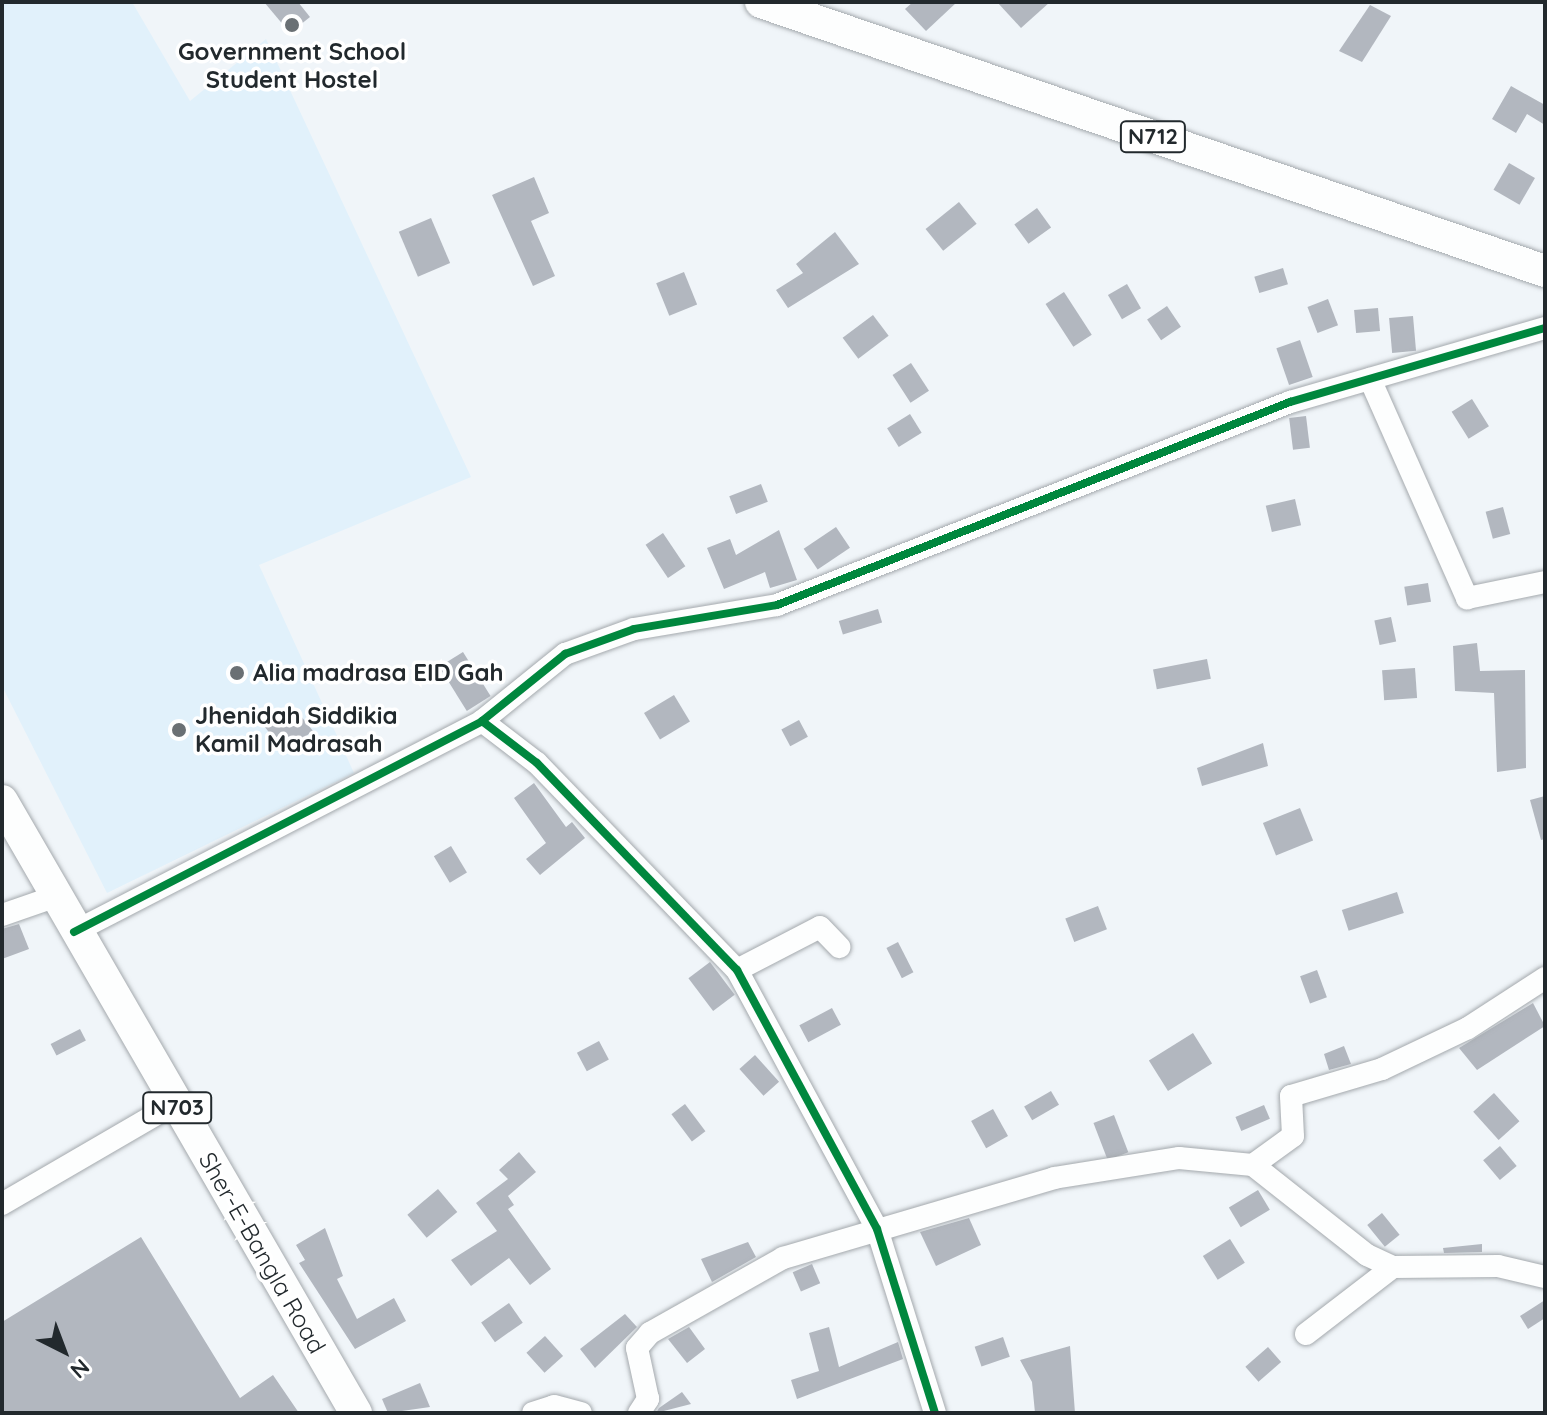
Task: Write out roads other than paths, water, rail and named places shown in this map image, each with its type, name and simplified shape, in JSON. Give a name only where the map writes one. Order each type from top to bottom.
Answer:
[{"type":"highway","name":"N712","points":[[761,2],[1545,271]]},
{"type":"highway","name":"Sher-E-Bangla Road","points":[[2,801],[74,932],[356,1413]]},
{"type":"street","points":[[74,932],[482,721],[565,654],[634,629],[777,605],[1290,402],[1545,328]]},
{"type":"street","points":[[1370,379],[1423,486],[1461,591],[1475,599],[1545,582]]},
{"type":"street","points":[[482,721],[537,763],[737,970],[877,1229],[935,1413]]},
{"type":"street","points":[[2,915],[54,897]]},
{"type":"street","points":[[737,970],[820,927],[839,947]]},
{"type":"street","points":[[1253,1165],[1293,1136],[1286,1106],[1291,1096],[1382,1069],[1468,1028],[1545,978]]},
{"type":"street","points":[[2,1204],[174,1104]]},
{"type":"street","points":[[639,1413],[648,1399],[637,1348],[650,1333],[800,1250],[1054,1178],[1179,1158],[1253,1165],[1367,1255],[1393,1267],[1498,1266],[1545,1277]]},
{"type":"street","points":[[1306,1334],[1393,1267]]},
{"type":"street","points":[[533,1413],[554,1406],[581,1413]]},
{"type":"place","name":"Government School Student Hostel","points":[[292,25]]},
{"type":"place","name":"Alia madrasa EID Gah","points":[[237,673]]},
{"type":"place","name":"Jhenidah Siddikia Kamil Madrasah","points":[[179,730]]}]
